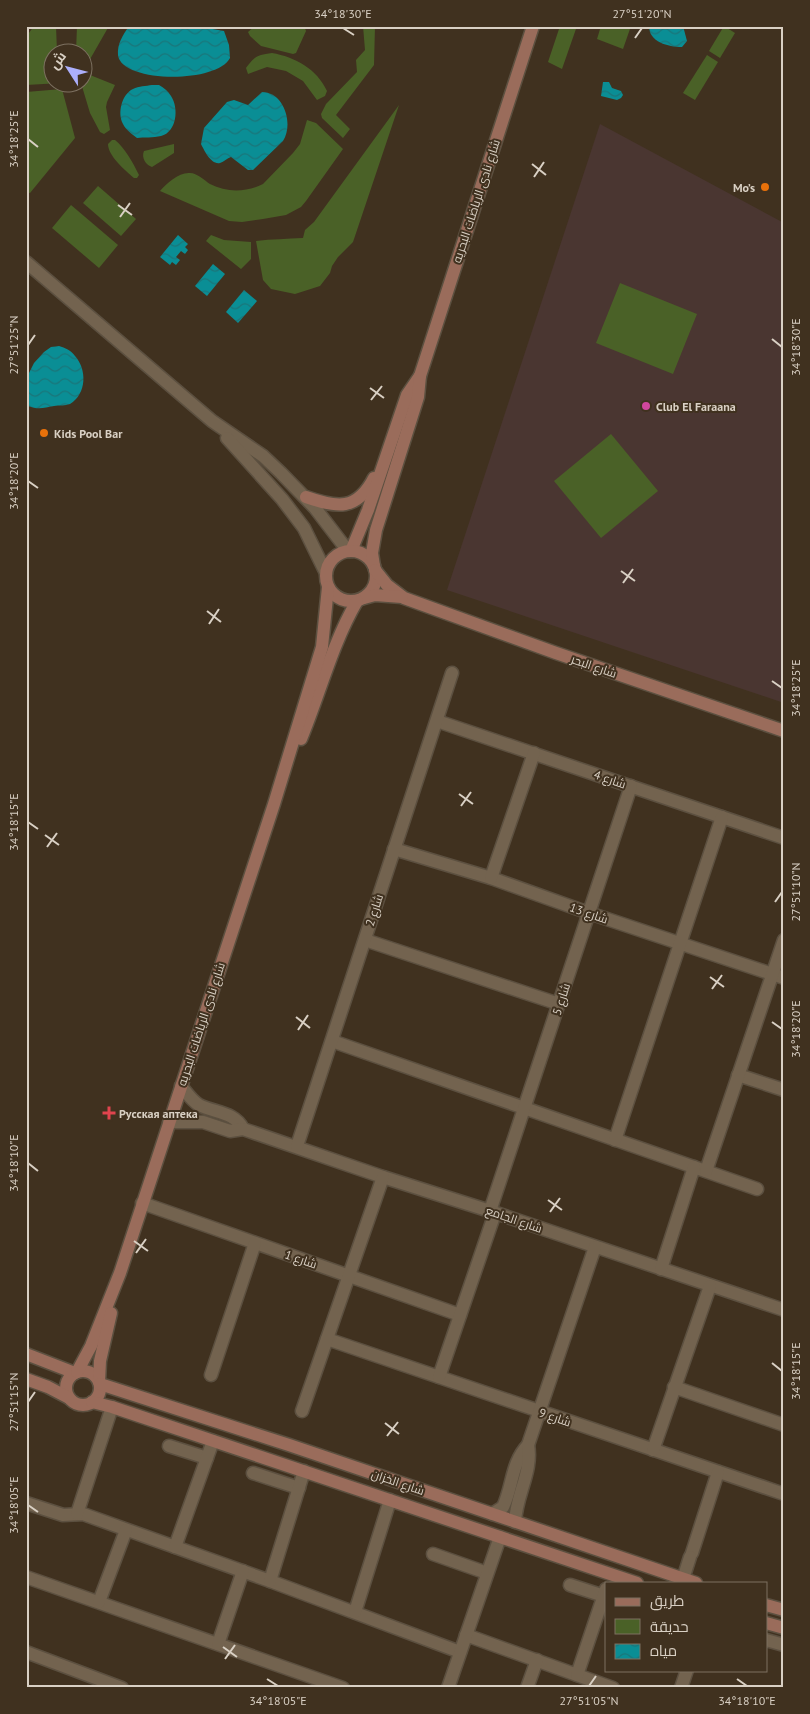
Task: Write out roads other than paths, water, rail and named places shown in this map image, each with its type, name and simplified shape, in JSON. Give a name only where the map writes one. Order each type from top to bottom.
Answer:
[{"type":"main road","name":"شارع نادى الرياضات البحريه","points":[[375,568],[372,553],[376,530],[418,397],[420,376],[533,26]]},
{"type":"main road","name":"شارع نادى الرياضات البحريه","points":[[349,551],[368,510],[407,395],[420,376]]},
{"type":"main road","points":[[306,497],[334,505],[345,505],[355,502],[364,495],[388,451]]},
{"type":"main road","points":[[349,551],[364,555],[375,568],[376,577],[373,589],[361,599],[350,602],[337,598],[328,587],[326,573],[331,561],[336,556],[349,551]]},
{"type":"main road","name":"شارع البحر","points":[[375,568],[387,585],[404,598]]},
{"type":"main road","name":"شارع نادى الرياضات البحريه","points":[[76,1372],[91,1346],[120,1273],[168,1122],[274,804],[322,647],[328,587]]},
{"type":"main road","name":"شارع البحر","points":[[361,599],[375,596],[404,598],[556,653],[784,731]]},
{"type":"main road","name":"شارع نادى الرياضات البحريه","points":[[274,804],[315,705],[338,639],[361,599]]},
{"type":"main road","name":"شارع نادى الرياضات البحريه","points":[[99,1383],[102,1350],[120,1273]]},
{"type":"main road","points":[[26,1354],[76,1372],[88,1371],[96,1377],[99,1383],[99,1394],[92,1402],[82,1405],[73,1402],[70,1398],[66,1386],[68,1380],[76,1372]]},
{"type":"main road","points":[[26,1379],[70,1398]]},
{"type":"main road","name":"شارع الخزان","points":[[99,1383],[693,1582]]},
{"type":"main road","name":"شارع الخزان","points":[[92,1402],[112,1407],[500,1537],[610,1579],[630,1582]]},
{"type":"main road","points":[[768,1606],[784,1610]]},
{"type":"main road","points":[[768,1623],[784,1628]]},
{"type":"street","points":[[26,262],[212,421],[263,456],[306,497],[349,551]]},
{"type":"street","points":[[212,421],[282,499],[304,528],[326,573]]},
{"type":"street","name":"شارع 2","points":[[297,1146],[452,673]]},
{"type":"street","name":"شارع 4","points":[[437,720],[784,838]]},
{"type":"street","points":[[492,878],[534,753]]},
{"type":"street","name":"شارع 5","points":[[439,1377],[524,1108],[632,786]]},
{"type":"street","points":[[615,1140],[722,817]]},
{"type":"street","name":"شارع 13","points":[[394,849],[492,878],[589,913],[778,976]]},
{"type":"street","points":[[365,940],[559,1004]]},
{"type":"street","points":[[661,1269],[778,976],[784,940]]},
{"type":"street","points":[[332,1041],[757,1189]]},
{"type":"street","points":[[738,1075],[784,1090]]},
{"type":"street","name":"شارع الجامع","points":[[180,1086],[196,1104],[232,1117],[237,1120],[243,1129]]},
{"type":"street","name":"شارع الجامع","points":[[168,1122],[202,1122],[230,1131],[243,1129],[784,1310]]},
{"type":"street","points":[[302,1411],[383,1177]]},
{"type":"street","name":"شارع 1","points":[[142,1203],[460,1315]]},
{"type":"street","points":[[211,1375],[255,1242]]},
{"type":"street","points":[[492,1514],[503,1507],[515,1465],[528,1445],[595,1247]]},
{"type":"street","points":[[653,1450],[710,1286]]},
{"type":"street","name":"شارع 9","points":[[327,1339],[784,1494]]},
{"type":"street","points":[[674,1387],[784,1425]]},
{"type":"street","points":[[78,1514],[112,1407]]},
{"type":"street","points":[[175,1547],[213,1441]]},
{"type":"street","points":[[515,1522],[518,1497],[529,1465],[528,1445]]},
{"type":"street","points":[[169,1446],[207,1458]]},
{"type":"street","points":[[270,1581],[304,1471]]},
{"type":"street","points":[[683,1579],[718,1472]]},
{"type":"street","points":[[253,1473],[299,1488]]},
{"type":"street","points":[[355,1612],[390,1500]]},
{"type":"street","points":[[26,1503],[63,1515],[78,1514],[126,1530],[243,1571],[460,1652]]},
{"type":"street","points":[[99,1602],[126,1530]]},
{"type":"street","points":[[448,1688],[500,1537]]},
{"type":"street","points":[[433,1554],[487,1573]]},
{"type":"street","points":[[218,1644],[243,1571]]},
{"type":"street","points":[[26,1577],[343,1688]]},
{"type":"street","points":[[570,1584],[605,1593],[577,1675]]},
{"type":"street","points":[[466,1634],[613,1688]]},
{"type":"street","points":[[768,1641],[784,1645]]},
{"type":"street","points":[[26,1652],[89,1682],[122,1688]]},
{"type":"street","points":[[527,1688],[537,1660]]},
{"type":"street","points":[[681,1688],[686,1672]]},
{"type":"water","points":[[129,26],[195,26],[224,31],[229,45],[230,58],[221,66],[207,72],[189,76],[170,77],[135,71],[123,64],[118,55],[119,43]]},
{"type":"water","points":[[649,26],[683,26],[687,41],[682,47],[665,45],[652,36]]},
{"type":"water","points":[[603,82],[609,82],[612,88],[621,91],[623,95],[621,98],[617,100],[601,96]]},
{"type":"water","points":[[159,85],[170,94],[174,101],[175,119],[166,134],[158,137],[137,138],[127,130],[121,120],[123,99],[133,89]]},
{"type":"water","points":[[262,92],[270,93],[276,97],[285,110],[287,126],[283,141],[253,170],[248,170],[231,157],[220,163],[214,162],[201,144],[204,128],[227,102],[234,100],[248,105]]},
{"type":"water","points":[[178,235],[188,244],[185,247],[188,250],[185,254],[181,251],[176,257],[180,260],[176,265],[172,262],[170,265],[160,257]]},
{"type":"water","points":[[213,264],[225,274],[207,296],[195,286]]},
{"type":"water","points":[[244,290],[257,301],[238,323],[226,312]]},
{"type":"water","points":[[59,346],[72,352],[79,361],[83,374],[80,394],[76,400],[68,405],[41,408],[28,406],[26,404],[26,379],[34,363],[51,347]]},
{"type":"place","name":"Mo’s","points":[[765,187]]},
{"type":"place","name":"Club El Faraana","points":[[646,406]]},
{"type":"place","name":"Kids Pool Bar","points":[[44,433]]},
{"type":"place","name":"Русская аптека","points":[[109,1113]]}]
